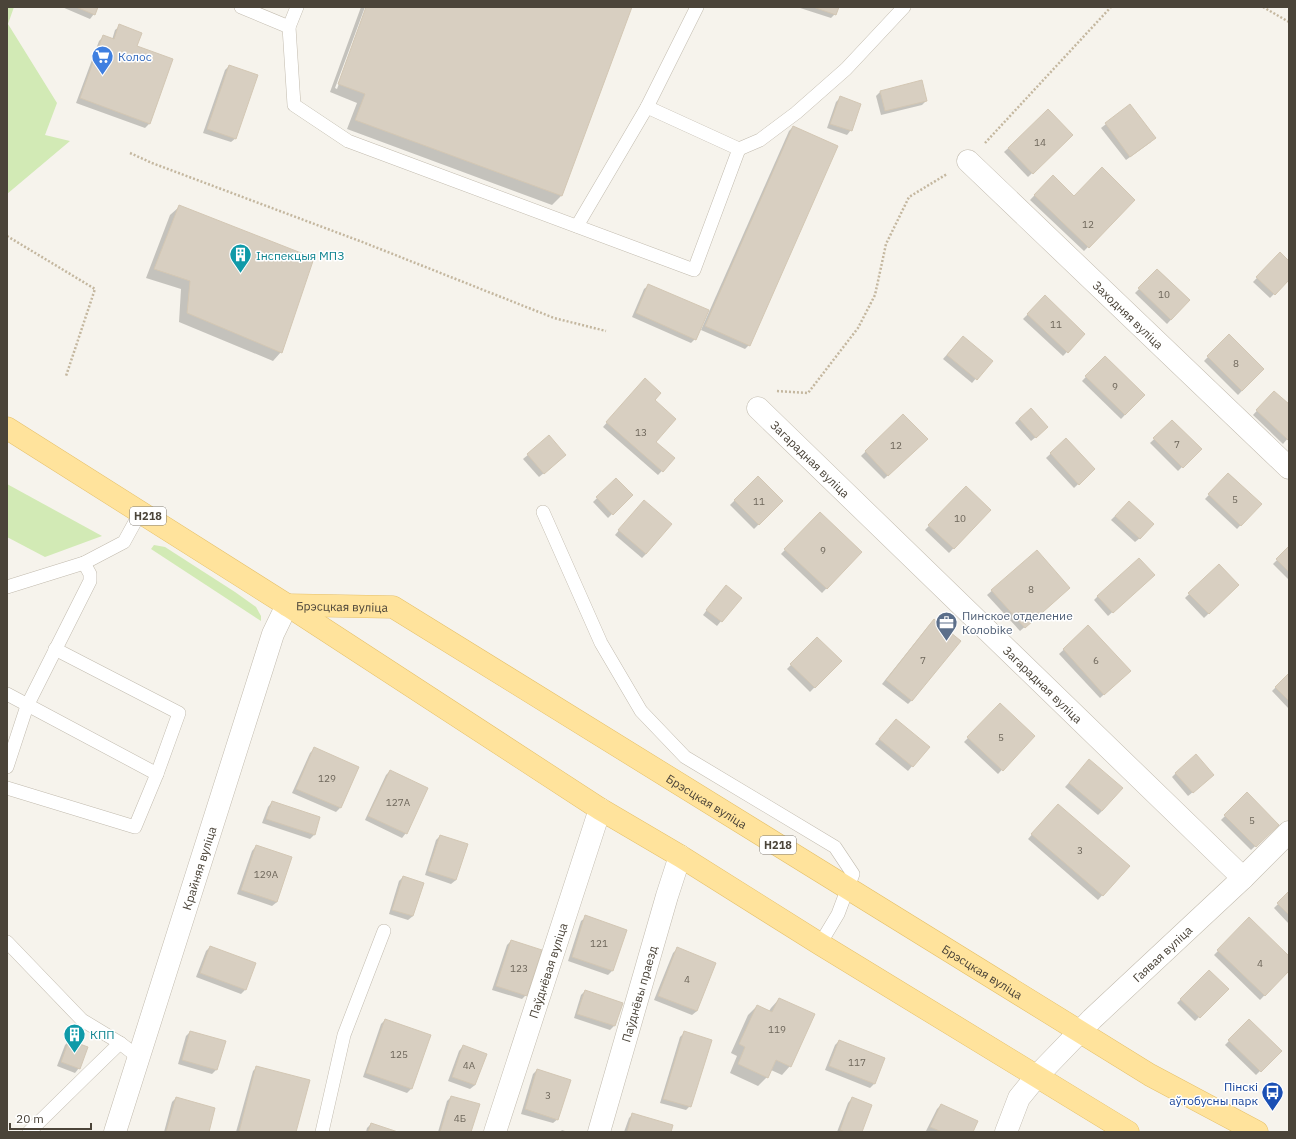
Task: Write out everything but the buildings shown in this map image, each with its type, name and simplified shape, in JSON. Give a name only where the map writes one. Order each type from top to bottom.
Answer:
[{"type":"main road","name":"Брэсцкая вуліца","points":[[7,428],[141,511],[600,809],[680,856],[820,944],[1128,1132]]},
{"type":"main road","name":"Брэсцкая вуліца","points":[[287,605],[393,607],[1079,1032],[1150,1075],[1257,1132]]},
{"type":"street","name":"Заходняя вуліца","points":[[968,161],[1289,468]]},
{"type":"street","name":"Загарадная вуліца","points":[[758,408],[1243,878]]},
{"type":"street","name":"Крайняя вуліца","points":[[115,1132],[273,634],[287,605]]},
{"type":"street","name":"Паўднёвая вуліца","points":[[495,1132],[600,809]]},
{"type":"street","name":"Гаявая вуліца","points":[[1006,1132],[1019,1098],[1036,1077],[1079,1032],[1243,878],[1289,832]]},
{"type":"street","name":"Паўднёвы праезд","points":[[600,1132],[667,896],[680,856]]},
{"type":"lane","points":[[241,7],[289,27]]},
{"type":"lane","points":[[296,7],[289,27],[294,105],[348,141],[694,270],[739,149],[760,140],[796,113],[846,69],[904,7]]},
{"type":"lane","points":[[577,226],[647,108],[697,7]]},
{"type":"lane","points":[[647,108],[739,149]]},
{"type":"lane","points":[[7,587],[84,563],[124,542],[141,511]]},
{"type":"lane","points":[[543,512],[601,643],[641,712],[685,757],[835,847],[853,874],[838,914],[820,944]]},
{"type":"lane","points":[[7,767],[27,706],[90,582],[90,574],[84,563]]},
{"type":"lane","points":[[7,788],[135,827],[157,774],[179,713],[56,649]]},
{"type":"lane","points":[[7,694],[157,774]]},
{"type":"lane","points":[[322,1132],[344,1035],[384,931]]},
{"type":"lane","points":[[7,942],[82,1020],[120,1043],[138,1057]]},
{"type":"lane","points":[[29,1132],[120,1043]]},
{"type":"path","points":[[758,408],[766,390],[808,393],[858,328],[876,295],[886,244],[909,197],[968,161],[1111,7]]},
{"type":"path","points":[[1263,7],[1289,22]]},
{"type":"path","points":[[130,153],[152,163],[365,243],[554,318],[606,330]]},
{"type":"path","points":[[7,236],[95,289],[66,376]]},
{"type":"green space","points":[[7,7],[14,7],[8,24],[57,103],[45,135],[70,141],[7,194]]},
{"type":"green space","points":[[7,484],[102,536],[45,557],[7,537]]},
{"type":"green space","points":[[154,545],[165,547],[235,592],[256,607],[261,616],[261,621],[151,549]]},
{"type":"place","name":"Колос","points":[[102,76]]},
{"type":"place","name":"Інспекцыя МПЗ","points":[[240,274]]},
{"type":"place","name":"Пинское отделение Колоbike","points":[[947,642]]},
{"type":"place","name":"КПП","points":[[74,1054]]},
{"type":"place","name":"Пінскі аўтобусны парк","points":[[1273,1112]]}]
